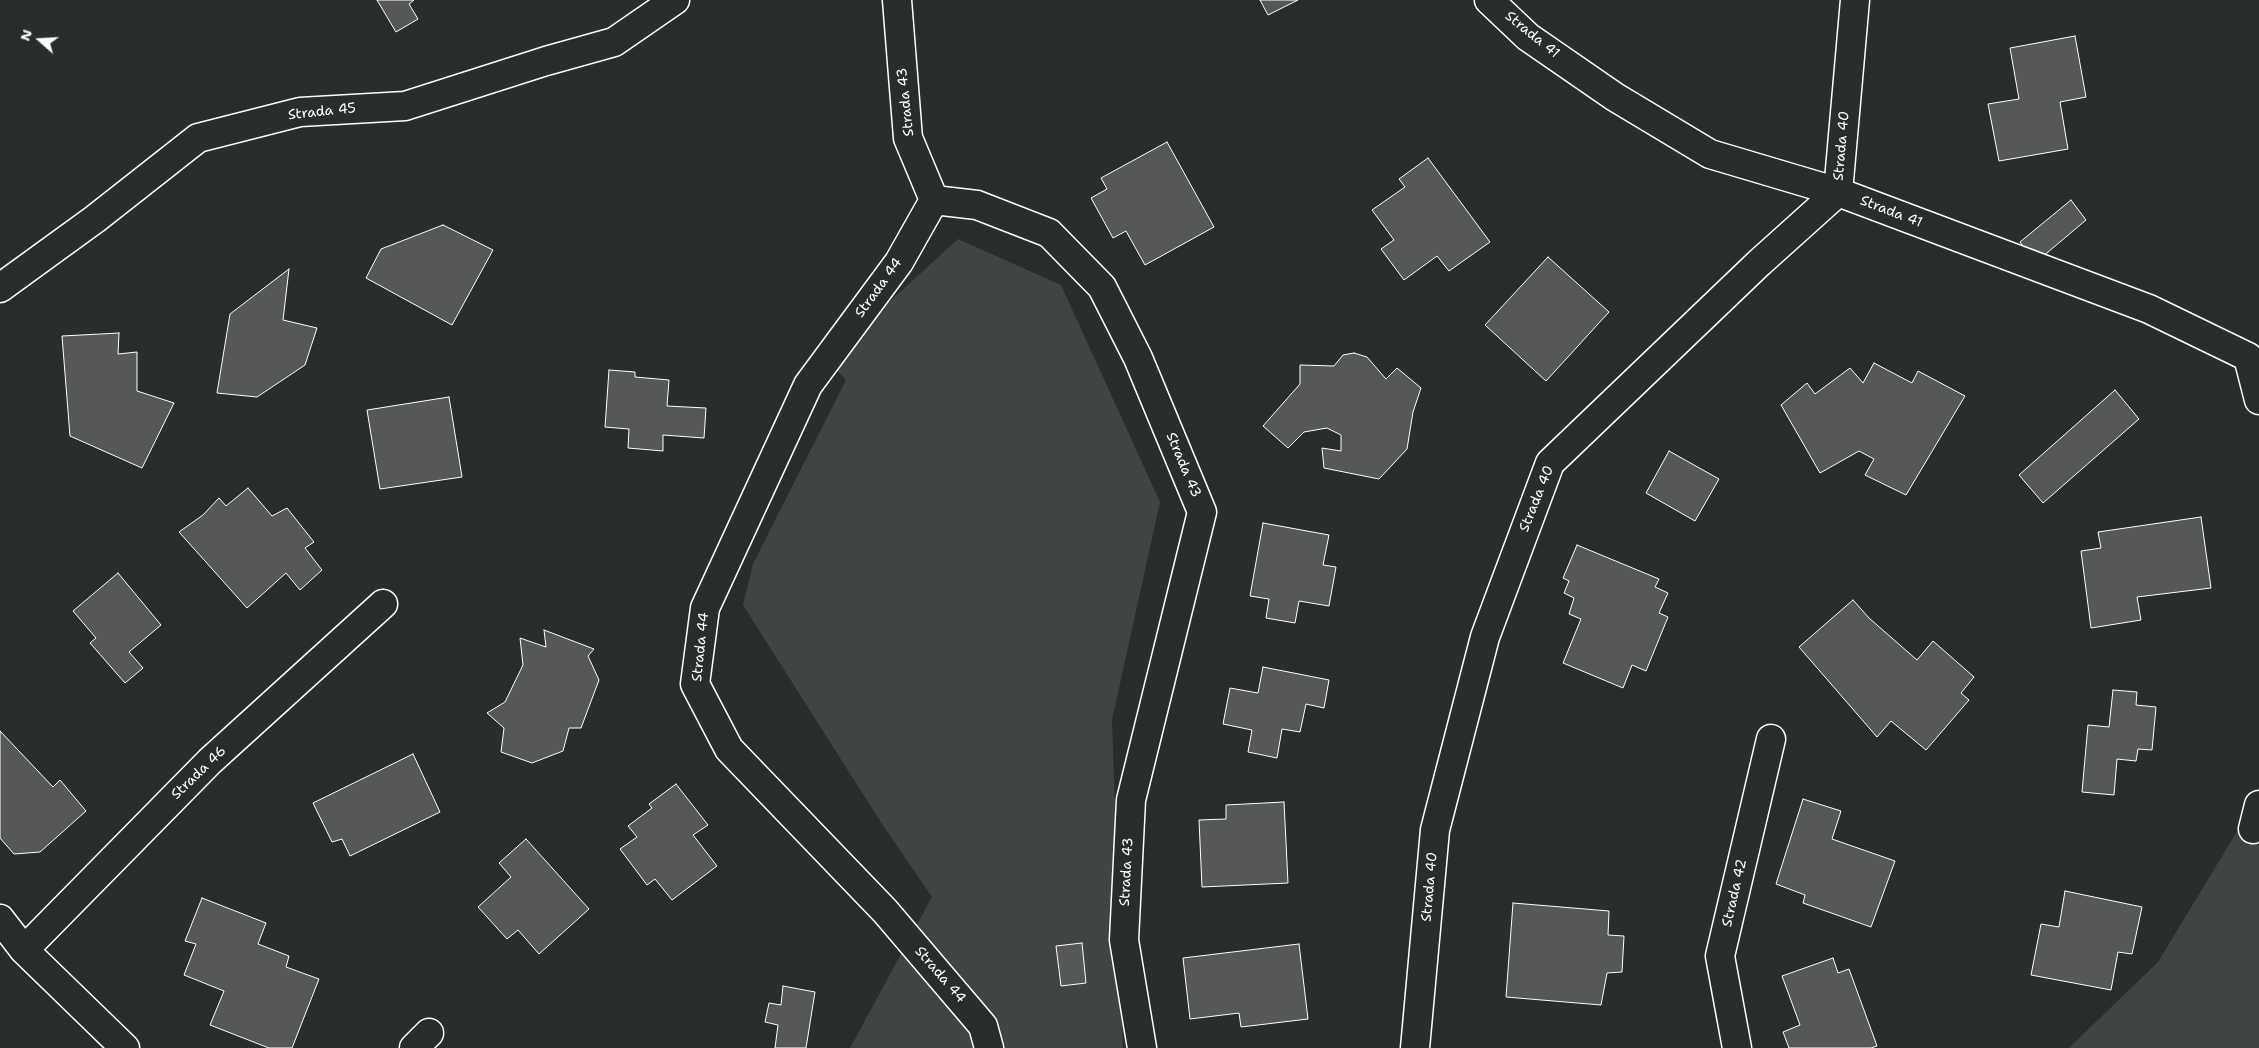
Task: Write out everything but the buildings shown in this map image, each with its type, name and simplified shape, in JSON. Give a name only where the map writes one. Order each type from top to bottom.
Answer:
[{"type":"street","name":"Strada 45","points":[[0,288],[95,219],[198,138],[300,112],[405,106],[546,61],[614,42],[675,0]]},
{"type":"street","name":"Strada 43","points":[[897,0],[908,138],[934,200],[977,205],[1049,233],[1102,287],[1138,358],[1202,512],[1131,800],[1124,940],[1142,1048]]},
{"type":"street","name":"Strada 41","points":[[1489,0],[1528,37],[1615,96],[1710,154],[1838,192],[2149,309],[2248,357],[2259,400]]},
{"type":"street","name":"Strada 40","points":[[1415,1048],[1435,830],[1485,637],[1550,463],[1759,263],[1838,192],[1855,0]]},
{"type":"street","name":"Strada 44","points":[[934,200],[899,262],[808,385],[705,608],[695,684],[728,749],[885,911],[983,1026],[989,1048]]},
{"type":"street","name":"Strada 46","points":[[24,950],[210,761],[383,604]]},
{"type":"street","name":"Strada 42","points":[[1738,1048],[1720,956],[1771,739]]},
{"type":"street","points":[[0,919],[24,950],[125,1048]]},
{"type":"shaded area","points":[[958,239],[1061,285],[1160,502],[1112,720],[1123,1048],[850,1048],[932,897],[882,824],[743,605],[753,564],[846,380],[827,359]]},
{"type":"shaded area","points":[[2259,795],[2259,1048],[2069,1048],[2158,962]]}]
